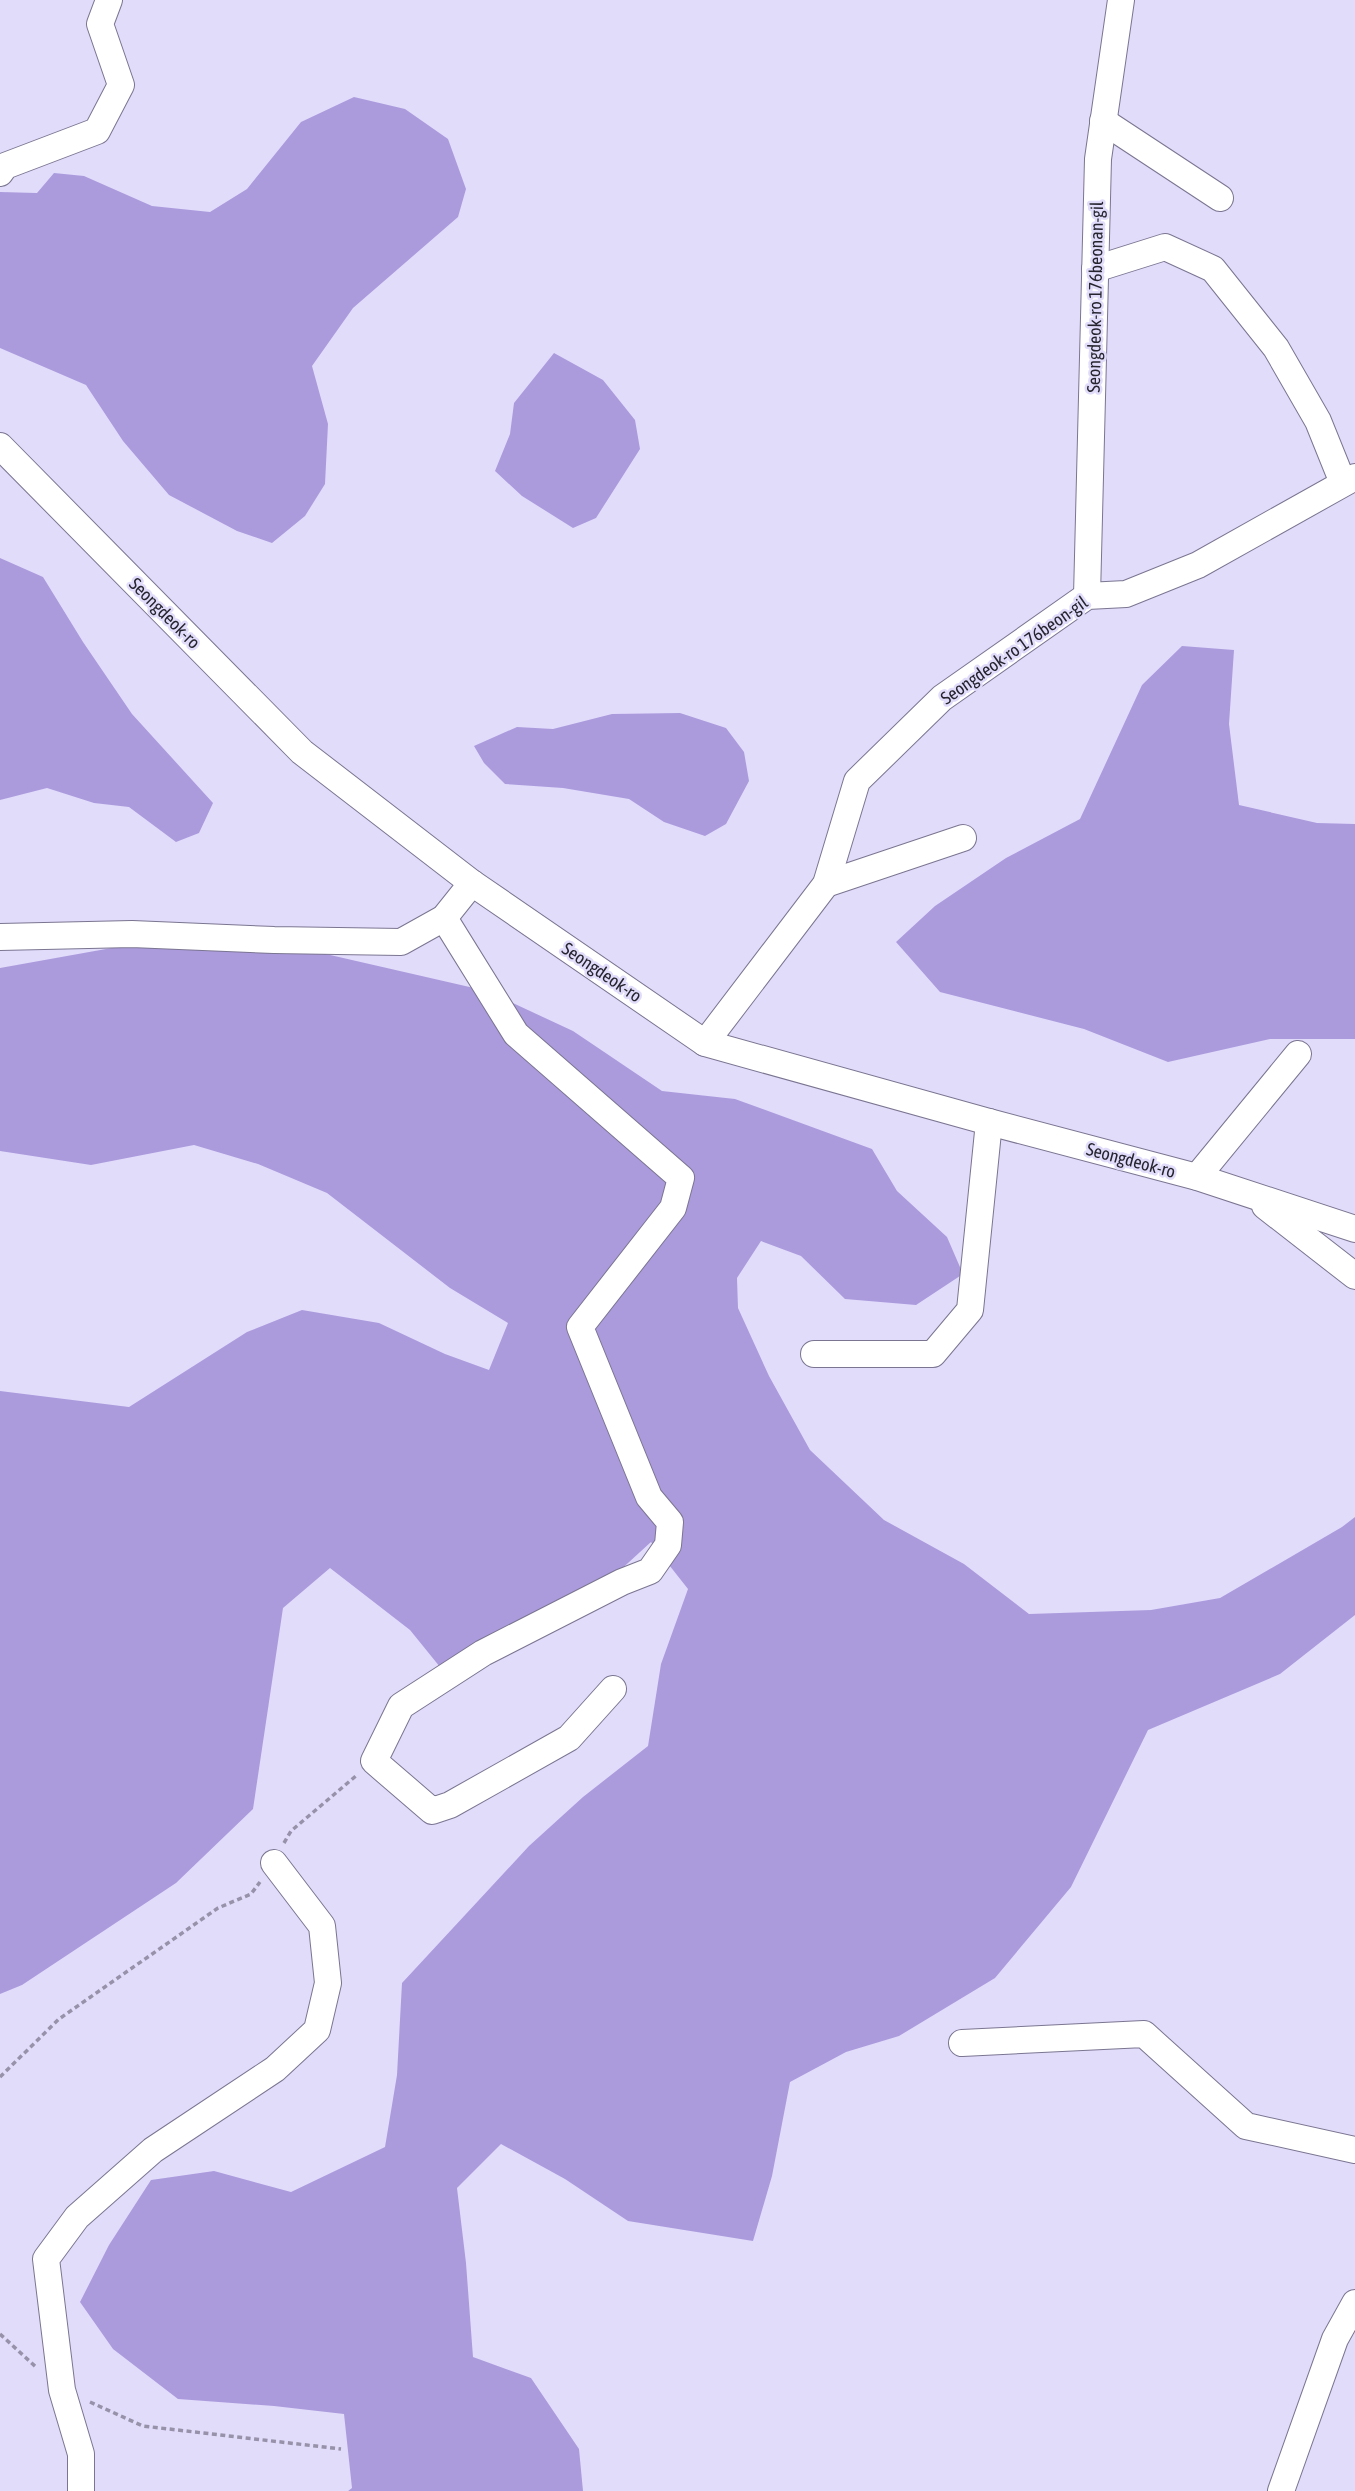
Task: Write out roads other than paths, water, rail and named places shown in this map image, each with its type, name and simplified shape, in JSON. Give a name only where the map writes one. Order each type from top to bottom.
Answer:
[{"type":"street","points":[[0,173],[5,166],[97,131],[121,85],[100,24],[109,0]]},
{"type":"street","name":"Seongdeok-ro 176beonan-gil","points":[[1087,596],[1098,159],[1121,0]]},
{"type":"street","points":[[1103,121],[1220,198]]},
{"type":"street","points":[[1096,269],[1165,247],[1213,269],[1276,348],[1349,480]]},
{"type":"street","name":"Seongdeok-ro","points":[[0,446],[302,751],[472,883],[705,1043],[1197,1177],[1355,1229]]},
{"type":"street","name":"Seongdeok-ro 176beon-gil","points":[[705,1043],[826,884],[857,781],[942,698],[1087,596],[1126,594],[1198,565],[1349,480]]},
{"type":"street","points":[[826,884],[964,838]]},
{"type":"street","points":[[0,937],[132,934],[401,942],[444,918],[472,883]]},
{"type":"street","points":[[444,918],[516,1034],[681,1178],[673,1208],[580,1327],[649,1497],[670,1522],[668,1545],[650,1571],[622,1582],[483,1653],[401,1706],[374,1760],[432,1811],[450,1805],[569,1738],[613,1689]]},
{"type":"street","points":[[1197,1177],[1298,1054]]},
{"type":"street","points":[[814,1354],[933,1354],[970,1310],[989,1122]]},
{"type":"street","points":[[1250,1194],[1355,1276]]},
{"type":"street","points":[[81,2491],[81,2454],[62,2390],[46,2259],[77,2217],[153,2150],[275,2069],[317,2030],[328,1983],[322,1926],[274,1863]]},
{"type":"street","points":[[962,2042],[1144,2034],[1246,2126],[1355,2150]]},
{"type":"street","points":[[1282,2491],[1335,2339],[1355,2303]]}]
